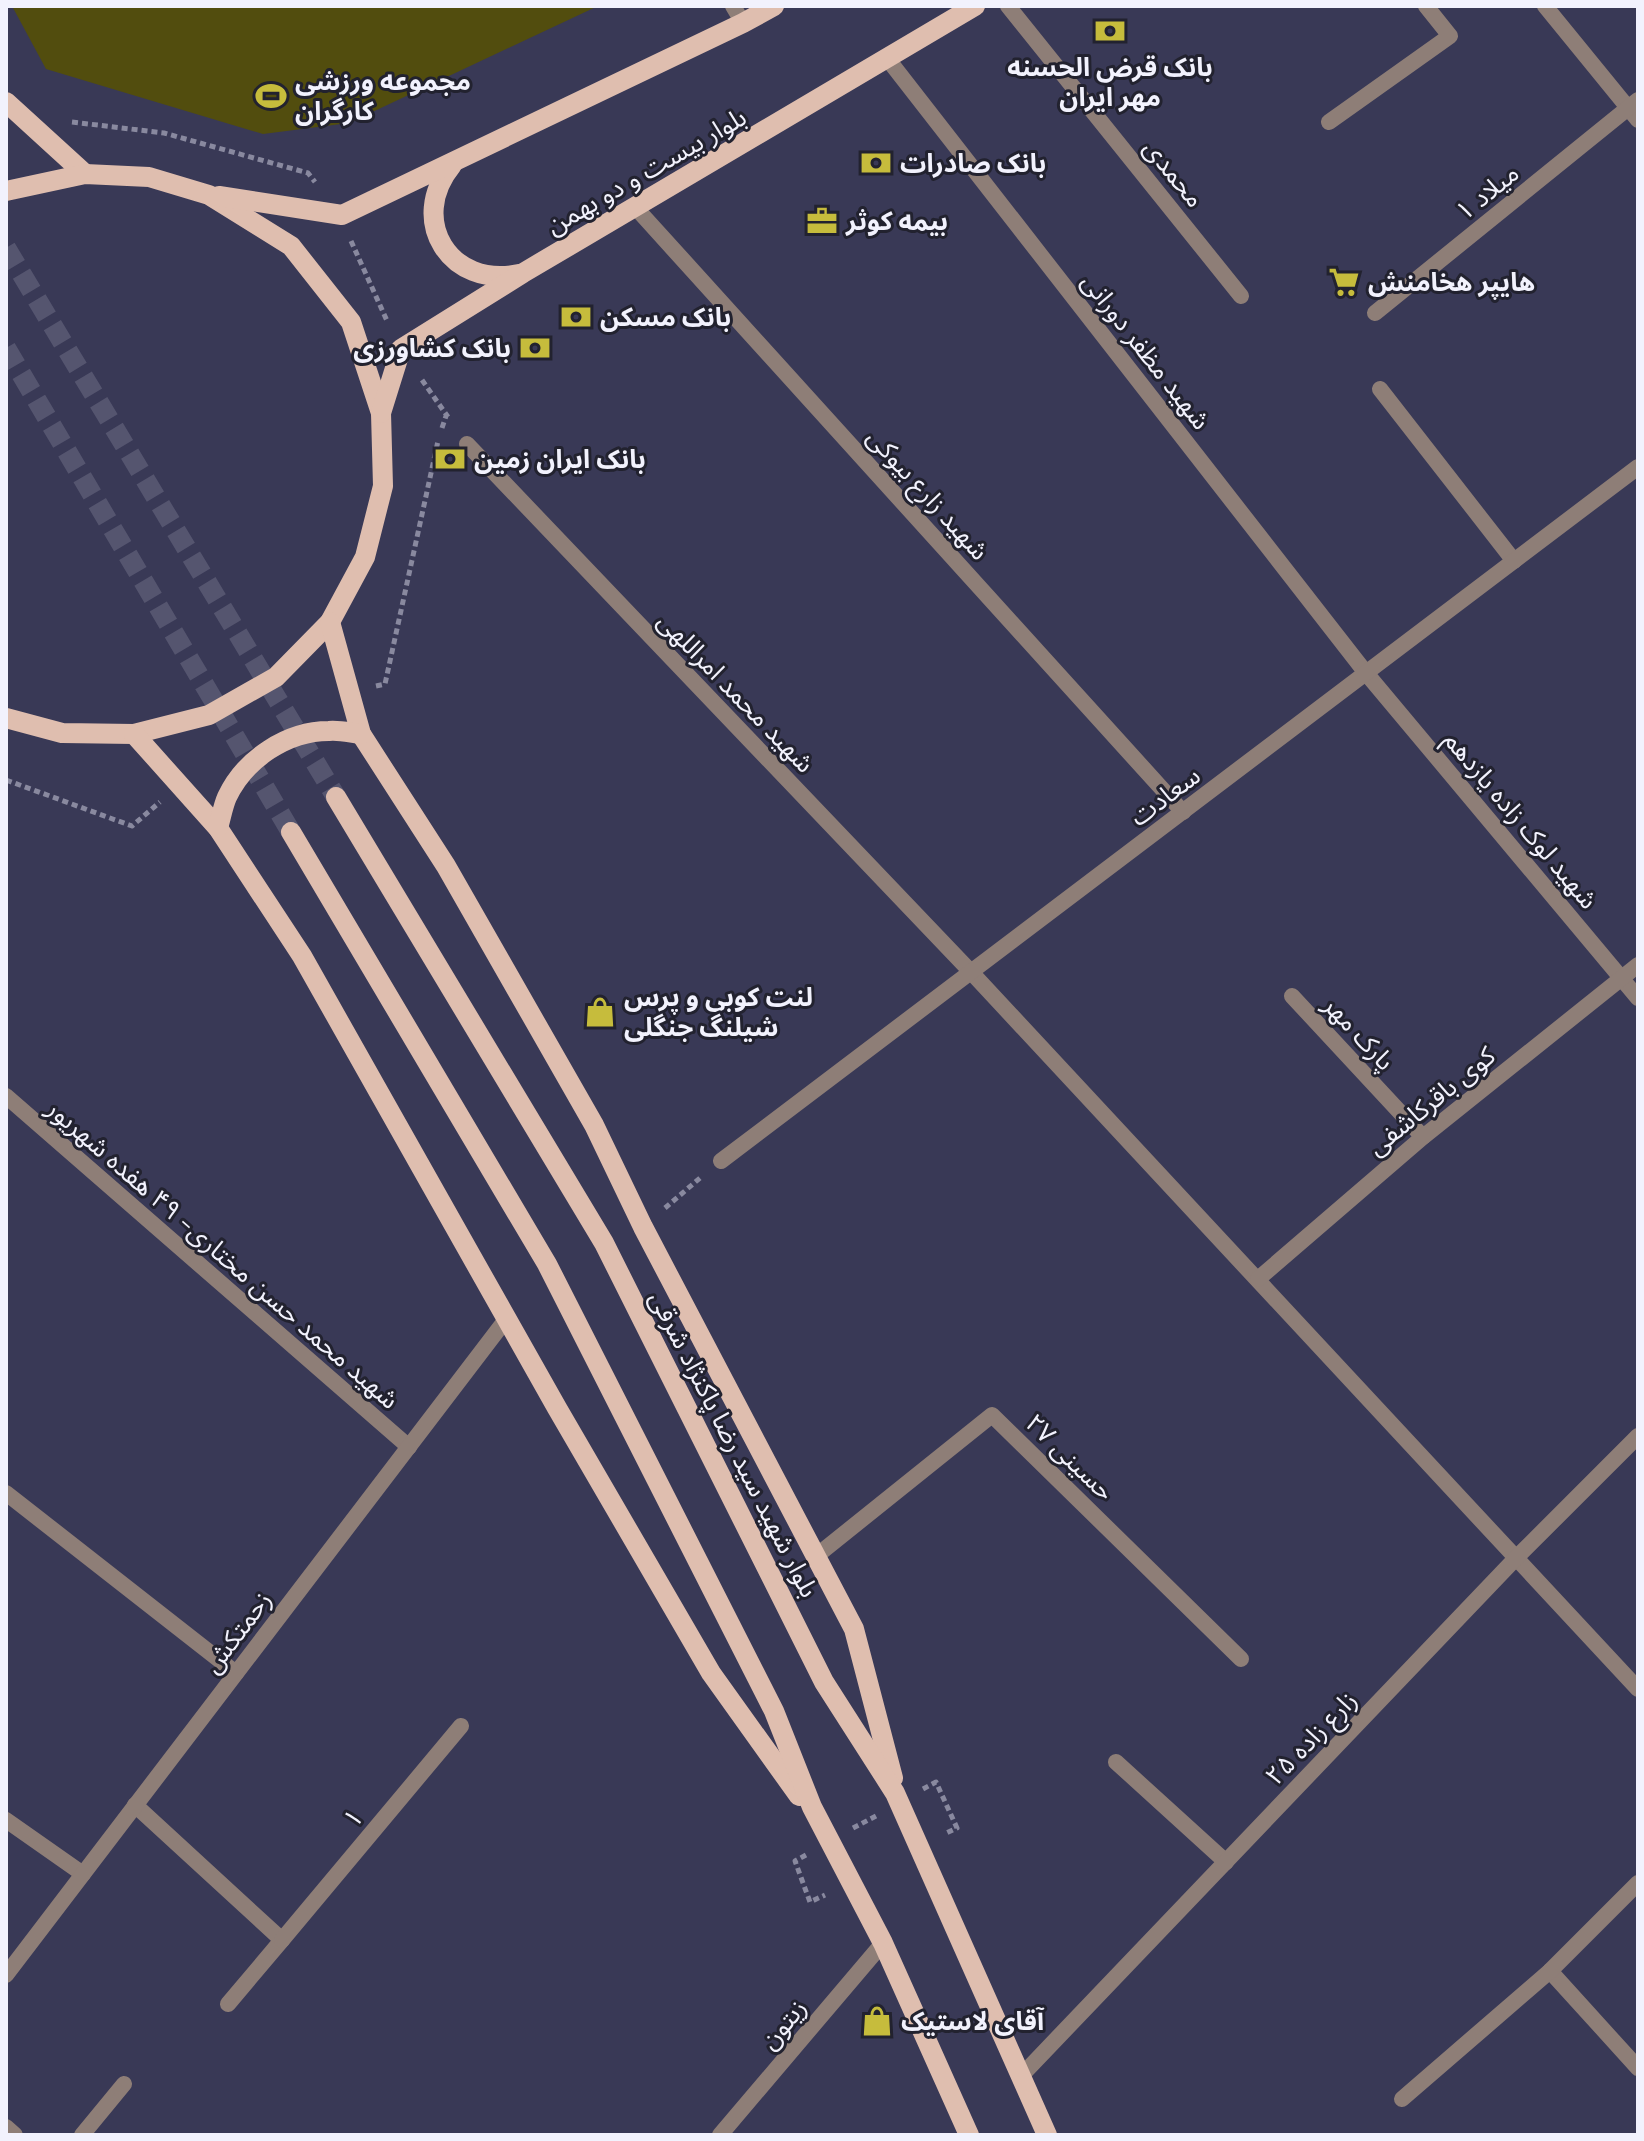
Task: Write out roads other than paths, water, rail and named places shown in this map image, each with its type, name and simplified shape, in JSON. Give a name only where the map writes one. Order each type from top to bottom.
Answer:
[{"type":"main road","points":[[6,191],[85,174],[149,177],[209,195],[342,215],[454,162],[738,15],[774,6]]},
{"type":"main road","name":"بلوار بیست و دو بهمن","points":[[381,413],[401,349],[523,273],[975,6]]},
{"type":"main road","points":[[6,102],[85,174]]},
{"type":"main road","points":[[454,162],[441,178],[434,197],[432,217],[437,237],[448,254],[463,268],[483,276],[503,278],[523,273]]},
{"type":"main road","points":[[6,718],[62,733],[134,734],[209,715],[276,677],[330,622],[365,557],[383,486],[381,413],[351,322],[291,246],[209,195]]},
{"type":"main road","points":[[330,622],[361,734],[454,880],[594,1125],[643,1227],[854,1629],[898,1804]]},
{"type":"main road","points":[[218,828],[227,797],[245,770],[269,749],[298,736],[329,731],[361,734]]},
{"type":"main road","points":[[134,734],[218,828],[302,956],[711,1673],[825,1831]]},
{"type":"main road","name":"بلوار شهید سید رضا پاکنژاد شرقی","points":[[336,797],[604,1243],[824,1682],[898,1804],[1047,2135]]},
{"type":"main road","points":[[291,832],[547,1264],[774,1711],[812,1807],[883,1943],[969,2135]]},
{"type":"street","name":"محمدی","points":[[1008,6],[1241,296]]},
{"type":"street","points":[[1329,122],[1450,36],[1426,6]]},
{"type":"street","points":[[1545,6],[1635,110]]},
{"type":"street","name":"شهید مظفر دورانی","points":[[887,58],[1366,673]]},
{"type":"street","name":"میلاد ۱","points":[[1375,313],[1635,110]]},
{"type":"street","name":"شهید زارع بیوکی","points":[[636,208],[1183,812]]},
{"type":"street","points":[[1380,389],[1514,561]]},
{"type":"street","name":"شهید محمد امراللهی","points":[[467,444],[972,973],[1638,1689]]},
{"type":"street","name":"سعادت","points":[[721,1161],[1638,467]]},
{"type":"street","name":"شهید لوک زاده یازدهم","points":[[1366,673],[1638,998]]},
{"type":"street","name":"کوی باقرکاشفی","points":[[1258,1279],[1423,1137],[1638,965]]},
{"type":"street","name":"پارک مهر","points":[[1292,996],[1423,1137]]},
{"type":"street","name":"شهید محمد حسن مختاری- ۴۹ هفده شهریور","points":[[6,1096],[409,1447]]},
{"type":"street","name":"زحمتکش","points":[[6,1975],[507,1318]]},
{"type":"street","name":"حسینی ۲۷","points":[[815,1557],[992,1415],[1241,1659]]},
{"type":"street","name":"زارع زاده ۲۵","points":[[1021,2076],[1516,1558],[1638,1436]]},
{"type":"street","points":[[6,1493],[236,1673]]},
{"type":"street","name":"۱","points":[[228,2004],[461,1726]]},
{"type":"street","points":[[1116,1762],[1226,1862]]},
{"type":"street","points":[[135,1805],[282,1940]]},
{"type":"street","points":[[6,1820],[83,1874]]},
{"type":"street","points":[[1402,2099],[1550,1971],[1638,1883]]},
{"type":"street","name":"زیتون","points":[[720,2135],[883,1943]]},
{"type":"street","points":[[1550,1971],[1638,2068]]},
{"type":"street","points":[[82,2135],[124,2084]]},
{"type":"street","points":[[6,2127],[15,2135]]},
{"type":"tunnel","points":[[6,248],[336,797]]},
{"type":"tunnel","points":[[6,348],[291,832]]},
{"type":"place","name":"بانک قرض الحسنه مهر ایران","points":[[1110,31]]},
{"type":"place","name":"مجموعه ورزشی کارگران","points":[[271,96]]},
{"type":"place","name":"بانک صادرات","points":[[876,163]]},
{"type":"place","name":"بیمه کوثر","points":[[822,221]]},
{"type":"place","name":"هایپر هخامنش","points":[[1344,282]]},
{"type":"place","name":"بانک مسکن","points":[[576,317]]},
{"type":"place","name":"بانک کشاورزی","points":[[535,348]]},
{"type":"place","name":"بانک ایران زمین","points":[[450,459]]},
{"type":"place","name":"لنت کوبی و پرس شیلنگ‌ جنگلی","points":[[600,1012]]},
{"type":"place","name":"آقای لاستیک","points":[[877,2021]]}]
